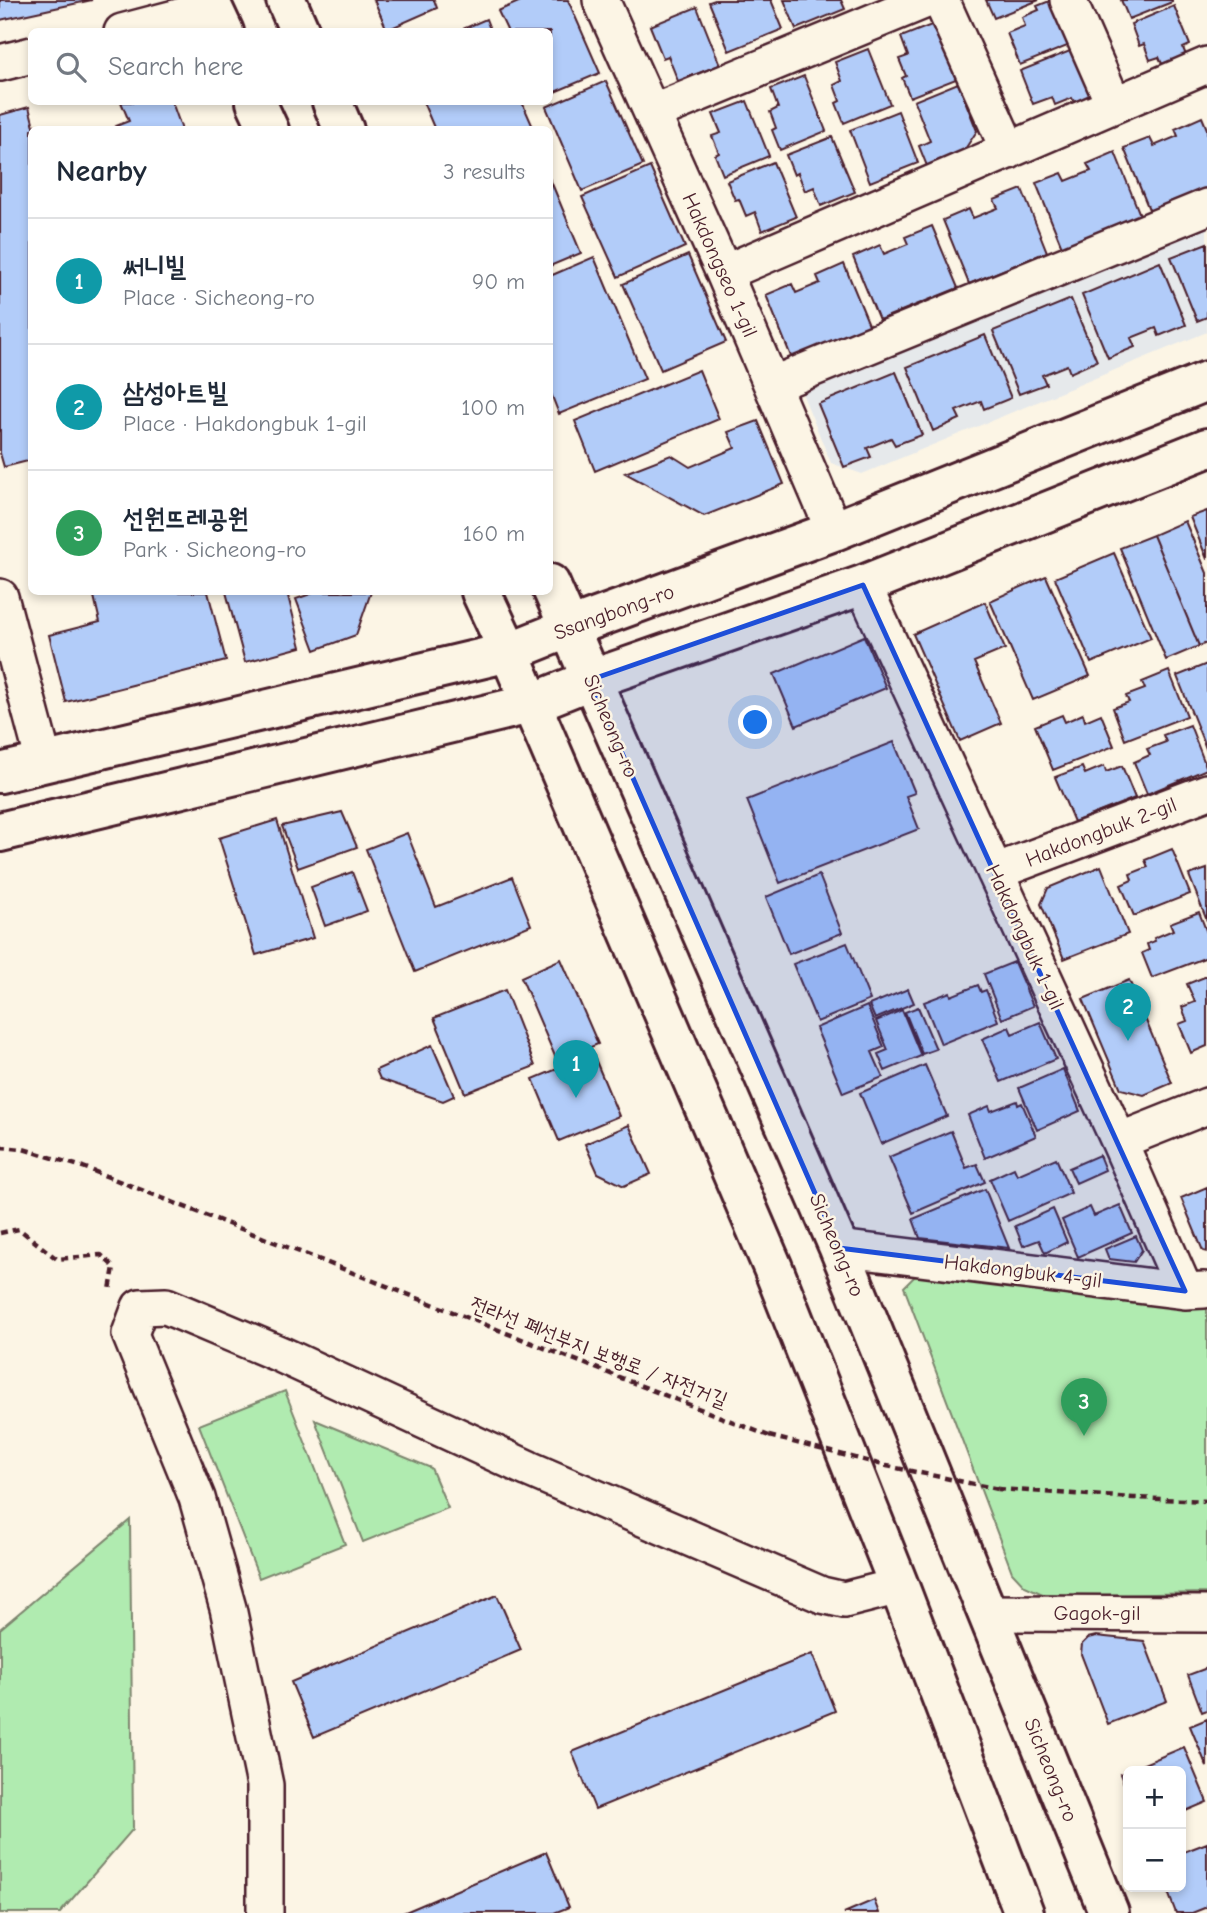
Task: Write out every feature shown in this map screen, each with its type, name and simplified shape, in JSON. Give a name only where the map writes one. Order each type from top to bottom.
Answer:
[{"type":"street","points":[[286,0],[298,28]]},
{"type":"street","name":"Hakdongseo 1-gil","points":[[601,0],[724,273],[834,531]]},
{"type":"street","points":[[652,113],[926,0]]},
{"type":"street","points":[[941,0],[1009,151]]},
{"type":"street","points":[[1068,0],[1114,105]]},
{"type":"street","points":[[142,28],[216,13]]},
{"type":"street","points":[[0,62],[28,56]]},
{"type":"street","points":[[724,273],[1207,65]]},
{"type":"street","points":[[257,105],[267,126]]},
{"type":"street","points":[[333,105],[342,126]]},
{"type":"street","points":[[772,385],[1207,207]]},
{"type":"street","name":"Ssangbong-ro","points":[[0,773],[509,652],[834,531],[1207,381]]},
{"type":"street","points":[[0,832],[530,704],[590,680],[863,585],[1207,448]]},
{"type":"street","name":"Hakdongbuk 1-gil","points":[[863,585],[1119,1141],[1196,1291]]},
{"type":"street","name":"Sicheong-ro","points":[[553,591],[839,1248],[1109,1913]]},
{"type":"street","points":[[482,595],[773,1268],[1024,1913]]},
{"type":"street","points":[[0,597],[44,762]]},
{"type":"street","name":"Hakdongbuk 2-gil","points":[[995,872],[1207,792]]},
{"type":"street","points":[[1119,1141],[1207,1106]]},
{"type":"street","name":"Hakdongbuk 4-gil","points":[[839,1248],[1196,1291]]},
{"type":"street","points":[[265,1913],[265,1785],[228,1608],[197,1498],[135,1320],[166,1306],[822,1595],[844,1600],[899,1586]]},
{"type":"street","name":"Gagok-gil","points":[[987,1613],[1207,1614]]},
{"type":"path","name":"전라선 폐선부지 보행로 / 자전거길","points":[[0,1147],[23,1149],[83,1167],[769,1436],[887,1466],[998,1489],[1207,1501]]},
{"type":"path","points":[[0,1233],[19,1229],[57,1259],[101,1255],[114,1267],[108,1301],[135,1320]]},
{"type":"highlighted area","points":[[863,585],[1185,1291],[839,1248],[590,680]]},
{"type":"shaded area","points":[[1207,226],[1207,332],[862,474],[831,463],[802,393]]},
{"type":"green space","points":[[931,1271],[1207,1300],[1207,1593],[1047,1596],[1025,1586],[1012,1572],[904,1287],[914,1277]]},
{"type":"green space","points":[[285,1391],[345,1544],[259,1578],[199,1425]]},
{"type":"green space","points":[[315,1420],[431,1468],[448,1508],[363,1542]]},
{"type":"green space","points":[[130,1520],[133,1829],[60,1913],[0,1913],[0,1629]]},
{"type":"building","points":[[0,0],[92,0],[0,20]]},
{"type":"building","points":[[374,0],[434,0],[437,8],[386,28]]},
{"type":"building","points":[[523,0],[568,0],[600,73],[553,93],[553,28],[506,28],[498,11]]},
{"type":"building","points":[[771,0],[783,29],[729,51],[709,2]]},
{"type":"building","points":[[784,0],[841,0],[845,9],[796,29]]},
{"type":"building","points":[[986,0],[1039,0],[994,18]]},
{"type":"building","points":[[1052,0],[1070,45],[1020,65],[1007,33],[1025,26],[1022,17],[1039,10],[1037,6]]},
{"type":"building","points":[[1121,0],[1172,0],[1172,2],[1129,19]]},
{"type":"building","points":[[1174,6],[1190,45],[1183,48],[1186,55],[1162,64],[1159,57],[1150,60],[1144,44],[1139,46],[1131,24]]},
{"type":"building","points":[[697,7],[720,65],[678,81],[668,56],[663,58],[650,26]]},
{"type":"building","points":[[486,19],[489,28],[465,28]]},
{"type":"building","points":[[934,24],[956,79],[910,97],[902,78],[906,76],[899,59],[908,56],[901,37]]},
{"type":"building","points":[[868,49],[890,104],[844,123],[836,103],[840,101],[834,85],[842,81],[835,62]]},
{"type":"building","points":[[1075,49],[1094,95],[1074,102],[1072,98],[1055,105],[1052,97],[1033,104],[1020,71]]},
{"type":"building","points":[[804,76],[826,131],[780,150],[772,130],[776,128],[770,112],[778,108],[771,89]]},
{"type":"building","points":[[606,81],[643,165],[582,191],[546,107]]},
{"type":"building","points":[[958,83],[977,131],[963,152],[927,166],[919,146],[930,141],[914,101]]},
{"type":"building","points":[[747,101],[769,156],[723,175],[715,155],[719,153],[712,136],[721,133],[713,114]]},
{"type":"building","points":[[122,105],[173,105],[181,126],[116,126],[129,121]]},
{"type":"building","points":[[424,105],[523,105],[533,126],[433,126]]},
{"type":"building","points":[[29,107],[34,126],[28,126],[28,461],[4,467],[0,453],[0,115]]},
{"type":"building","points":[[898,111],[918,163],[870,182],[850,130]]},
{"type":"building","points":[[1202,117],[1207,129],[1207,189],[1150,212],[1124,148],[1150,138],[1154,146],[1178,136],[1175,129]]},
{"type":"building","points":[[832,137],[855,192],[821,206],[814,187],[805,191],[798,173],[794,175],[786,155]]},
{"type":"building","points":[[1115,152],[1140,215],[1062,247],[1036,183],[1062,173],[1066,181],[1091,171],[1087,164]]},
{"type":"building","points":[[773,162],[796,217],[762,231],[755,212],[746,216],[727,181]]},
{"type":"building","points":[[650,167],[685,247],[618,277],[582,197]]},
{"type":"building","points":[[553,186],[581,253],[553,265]]},
{"type":"building","points":[[1022,189],[1047,252],[969,284],[943,220],[969,209],[973,218],[998,208],[994,200]]},
{"type":"building","points":[[932,226],[958,288],[879,320],[853,257],[880,245],[884,254],[908,244],[905,237]]},
{"type":"building","points":[[1207,243],[1207,317],[1197,321],[1171,257]]},
{"type":"building","points":[[688,255],[726,342],[661,370],[623,284]]},
{"type":"building","points":[[594,257],[645,379],[559,414],[553,399],[553,275]]},
{"type":"building","points":[[1160,262],[1186,325],[1159,336],[1156,328],[1131,338],[1135,347],[1108,358],[1082,295]]},
{"type":"building","points":[[844,264],[870,327],[792,359],[766,295],[792,284],[796,293],[820,283],[817,276]]},
{"type":"building","points":[[1071,299],[1097,361],[1070,373],[1067,365],[1042,375],[1046,384],[1019,394],[993,331]]},
{"type":"building","points":[[985,335],[1011,398],[984,409],[981,401],[956,411],[960,419],[933,431],[907,367]]},
{"type":"building","points":[[699,370],[719,419],[595,471],[575,421]]},
{"type":"building","points":[[896,372],[922,435],[895,445],[891,438],[867,448],[871,457],[844,467],[818,404]]},
{"type":"building","points":[[758,421],[784,484],[704,516],[625,473],[671,455],[690,467],[735,448],[728,432]]},
{"type":"building","points":[[1207,511],[1207,559],[1190,517]]},
{"type":"building","points":[[1185,521],[1207,573],[1207,643],[1199,646],[1153,535]]},
{"type":"building","points":[[1153,535],[1199,646],[1166,660],[1120,548]]},
{"type":"building","points":[[1114,553],[1151,638],[1091,663],[1055,578]]},
{"type":"building","points":[[1046,576],[1090,676],[1033,700],[990,601]]},
{"type":"building","points":[[94,595],[209,595],[226,661],[66,702],[49,635],[100,622]]},
{"type":"building","points":[[227,595],[288,595],[301,647],[245,662]]},
{"type":"building","points":[[307,595],[370,595],[356,635],[315,650],[296,599]]},
{"type":"building","points":[[985,602],[1005,649],[974,662],[1001,723],[960,741],[913,634]]},
{"type":"building","points":[[864,636],[886,688],[796,726],[774,674]]},
{"type":"building","points":[[1207,664],[1207,751],[1177,676]]},
{"type":"building","points":[[1169,671],[1187,716],[1125,740],[1113,708],[1129,702],[1126,696],[1145,689],[1142,682]]},
{"type":"building","points":[[1083,714],[1085,721],[1101,714],[1114,746],[1053,770],[1035,726],[1062,715],[1065,722]]},
{"type":"building","points":[[1190,725],[1207,769],[1147,794],[1134,762],[1150,755],[1147,749],[1166,742],[1163,735]]},
{"type":"building","points":[[894,742],[915,793],[906,796],[919,829],[780,883],[747,800]]},
{"type":"building","points":[[1104,766],[1106,772],[1122,766],[1135,798],[1074,822],[1055,777],[1082,767],[1085,774]]},
{"type":"building","points":[[342,812],[357,847],[298,868],[282,826]]},
{"type":"building","points":[[277,820],[313,938],[256,955],[219,838]]},
{"type":"building","points":[[407,833],[436,907],[512,877],[531,925],[415,972],[366,849]]},
{"type":"building","points":[[1172,849],[1190,894],[1134,916],[1121,885],[1132,880],[1130,874],[1148,867],[1145,860]]},
{"type":"building","points":[[1101,866],[1128,934],[1064,959],[1041,904],[1048,888]]},
{"type":"building","points":[[1207,869],[1207,921],[1189,875]]},
{"type":"building","points":[[352,872],[367,911],[325,926],[311,887]]},
{"type":"building","points":[[819,875],[842,933],[789,954],[766,897]]},
{"type":"building","points":[[1199,912],[1207,933],[1207,957],[1152,978],[1142,953],[1149,950],[1147,944],[1173,930],[1170,923]]},
{"type":"building","points":[[847,943],[870,1000],[817,1022],[793,964]]},
{"type":"building","points":[[561,959],[598,1044],[557,1061],[521,977]]},
{"type":"building","points":[[1014,962],[1033,1006],[1002,1019],[984,974]]},
{"type":"building","points":[[1207,976],[1207,1046],[1191,1053],[1179,1024],[1187,1021],[1182,1007],[1195,1002],[1187,984]]},
{"type":"building","points":[[1129,980],[1172,1083],[1144,1095],[1121,1089],[1083,999]]},
{"type":"building","points":[[978,985],[981,992],[986,990],[998,1021],[941,1044],[924,1002],[950,992],[951,996]]},
{"type":"building","points":[[908,989],[914,1003],[875,1019],[869,1005]]},
{"type":"building","points":[[505,990],[535,1066],[465,1093],[434,1018]]},
{"type":"building","points":[[867,1006],[884,1047],[872,1052],[883,1077],[843,1093],[816,1028]]},
{"type":"building","points":[[918,1007],[936,1049],[922,1054],[905,1012]]},
{"type":"building","points":[[902,1010],[921,1056],[885,1071],[878,1054],[888,1050],[876,1021]]},
{"type":"building","points":[[1040,1022],[1056,1059],[1001,1082],[982,1039],[1009,1027],[1012,1034]]},
{"type":"building","points":[[432,1045],[454,1096],[443,1101],[380,1079],[376,1070]]},
{"type":"building","points":[[593,1054],[619,1116],[559,1141],[533,1079]]},
{"type":"building","points":[[925,1065],[947,1116],[881,1144],[860,1093]]},
{"type":"building","points":[[1063,1069],[1080,1111],[1037,1130],[1019,1088]]},
{"type":"building","points":[[1017,1101],[1018,1105],[1022,1103],[1036,1136],[985,1158],[968,1115],[989,1106],[991,1111]]},
{"type":"building","points":[[629,1125],[651,1174],[624,1186],[598,1173],[585,1144]]},
{"type":"building","points":[[951,1131],[966,1168],[977,1164],[985,1182],[913,1213],[889,1157]]},
{"type":"building","points":[[1099,1155],[1105,1170],[1076,1183],[1069,1168]]},
{"type":"building","points":[[1056,1158],[1071,1193],[1008,1221],[990,1179],[1014,1168],[1017,1175]]},
{"type":"building","points":[[1207,1187],[1207,1252],[1203,1251],[1181,1198]]},
{"type":"building","points":[[985,1189],[1009,1248],[920,1238],[913,1219]]},
{"type":"building","points":[[1120,1205],[1132,1233],[1078,1257],[1062,1220],[1090,1207],[1094,1216]]},
{"type":"building","points":[[1053,1209],[1067,1242],[1045,1253],[1039,1240],[1023,1246],[1015,1226]]},
{"type":"building","points":[[1136,1236],[1142,1250],[1134,1262],[1109,1259],[1105,1249]]},
{"type":"building","points":[[497,1595],[521,1650],[314,1737],[291,1682]]},
{"type":"building","points":[[1096,1636],[1144,1641],[1167,1701],[1108,1724],[1081,1654],[1082,1644],[1088,1638]]},
{"type":"building","points":[[812,1654],[835,1711],[595,1809],[572,1752]]},
{"type":"building","points":[[1207,1668],[1207,1710],[1202,1712],[1188,1675]]},
{"type":"building","points":[[1207,1719],[1207,1767],[1190,1726]]},
{"type":"building","points":[[1184,1747],[1207,1802],[1186,1811],[1186,1766],[1139,1766]]},
{"type":"building","points":[[1207,1843],[1207,1907],[1192,1913],[1176,1913],[1168,1892],[1186,1892],[1186,1851]]},
{"type":"building","points":[[546,1852],[569,1907],[554,1913],[403,1913]]},
{"type":"building","points":[[874,1900],[879,1913],[844,1913]]},
{"type":"place","name":"삼성아트빌","points":[[1128,1041]]},
{"type":"place","name":"써니빌","points":[[576,1098]]},
{"type":"place","name":"선원뜨레공원","points":[[1084,1436]]}]
